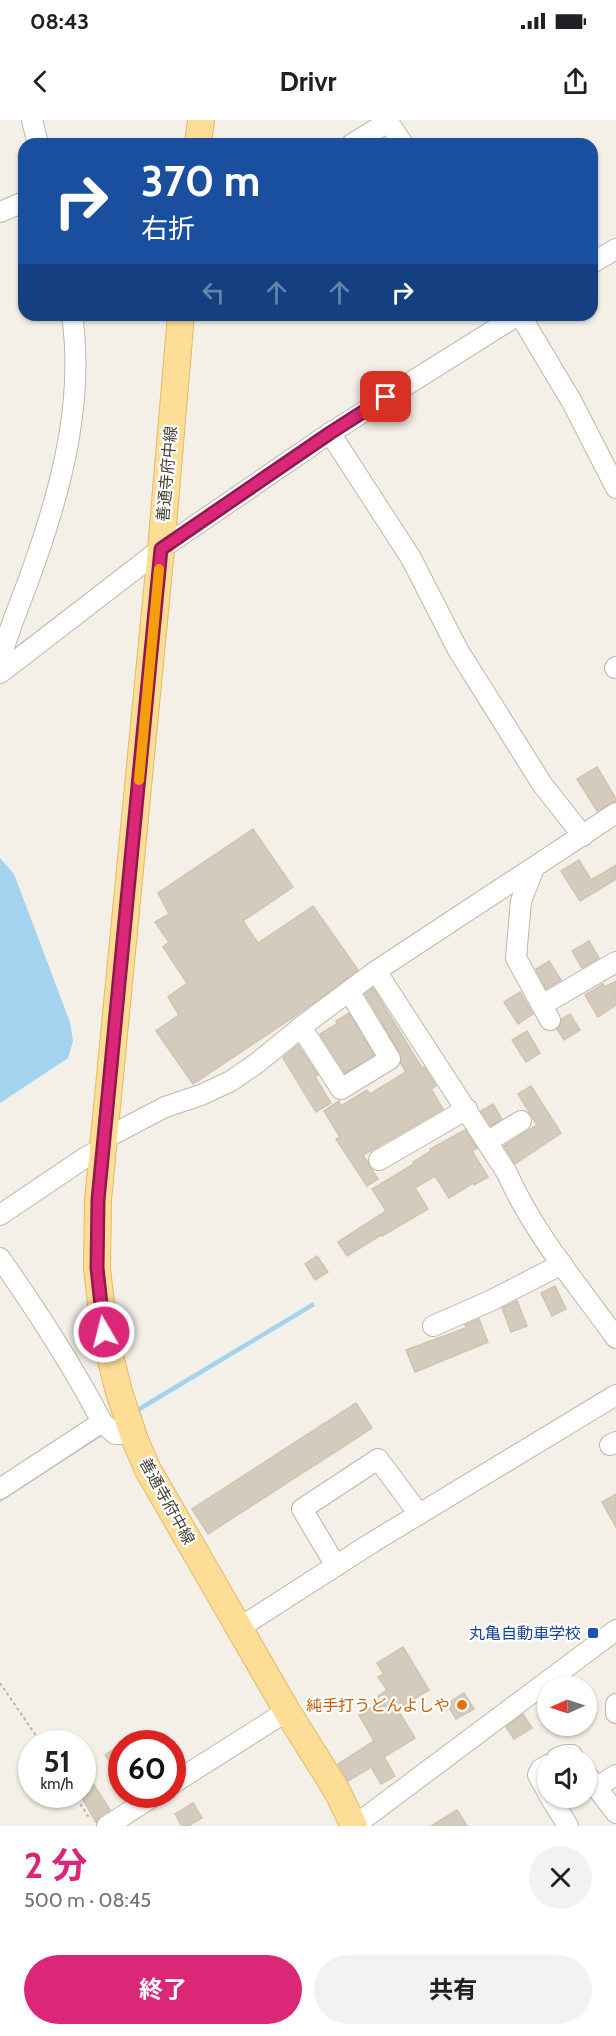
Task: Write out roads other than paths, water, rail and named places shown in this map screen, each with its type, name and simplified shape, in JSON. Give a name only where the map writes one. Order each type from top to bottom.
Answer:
[{"type":"main road","points":[[199,138],[201,120]]},
{"type":"main road","name":"善通寺府中線","points":[[180,321],[96,1237],[100,1302],[104,1332],[119,1392],[148,1470],[287,1710],[337,1791],[354,1826]]},
{"type":"street","points":[[32,120],[36,138]]},
{"type":"street","points":[[361,138],[387,121],[399,138]]},
{"type":"street","points":[[0,212],[18,204]]},
{"type":"street","points":[[598,260],[616,249]]},
{"type":"street","points":[[0,661],[36,560],[66,460],[74,373],[75,339],[73,321]]},
{"type":"street","points":[[0,673],[161,549],[330,433],[509,321]]},
{"type":"street","points":[[523,321],[572,402],[616,488]]},
{"type":"street","points":[[330,433],[411,558],[464,660],[542,784],[583,836]]},
{"type":"street","points":[[0,1215],[104,1143],[165,1107],[201,1095],[231,1081],[257,1064],[301,1027],[376,971],[616,813]]},
{"type":"street","points":[[534,868],[521,901],[516,958],[546,1013],[616,962]]},
{"type":"street","points":[[376,971],[507,1173],[533,1223],[616,1338]]},
{"type":"street","points":[[301,1027],[340,1089],[390,1059],[349,991]]},
{"type":"street","points":[[379,1160],[467,1109]]},
{"type":"street","points":[[487,1142],[520,1121]]},
{"type":"street","points":[[0,1258],[80,1378],[102,1422],[115,1434],[132,1431]]},
{"type":"street","points":[[433,1326],[490,1301],[562,1264]]},
{"type":"street","points":[[239,1628],[419,1514],[616,1395]]},
{"type":"street","points":[[0,1489],[102,1422]]},
{"type":"street","points":[[336,1566],[302,1509],[378,1459],[419,1514]]},
{"type":"street","points":[[354,1826],[616,1630]]},
{"type":"street","points":[[616,1704],[616,1713]]},
{"type":"street","points":[[186,1775],[287,1710]]},
{"type":"street","points":[[597,1780],[616,1775]]},
{"type":"street","points":[[597,1788],[616,1813]]},
{"type":"street","points":[[107,1826],[135,1808]]},
{"type":"street","points":[[557,1808],[568,1826]]},
{"type":"water","points":[[0,858],[14,874],[70,1022],[73,1041],[68,1058],[0,1103]]},
{"type":"water","points":[[313,1302],[315,1306],[139,1412],[0,1502],[0,1497],[138,1407]]},
{"type":"place","name":"丸亀自動車学校","points":[[593,1633]]},
{"type":"place","name":"純手打うどんよしや","points":[[462,1705]]}]
